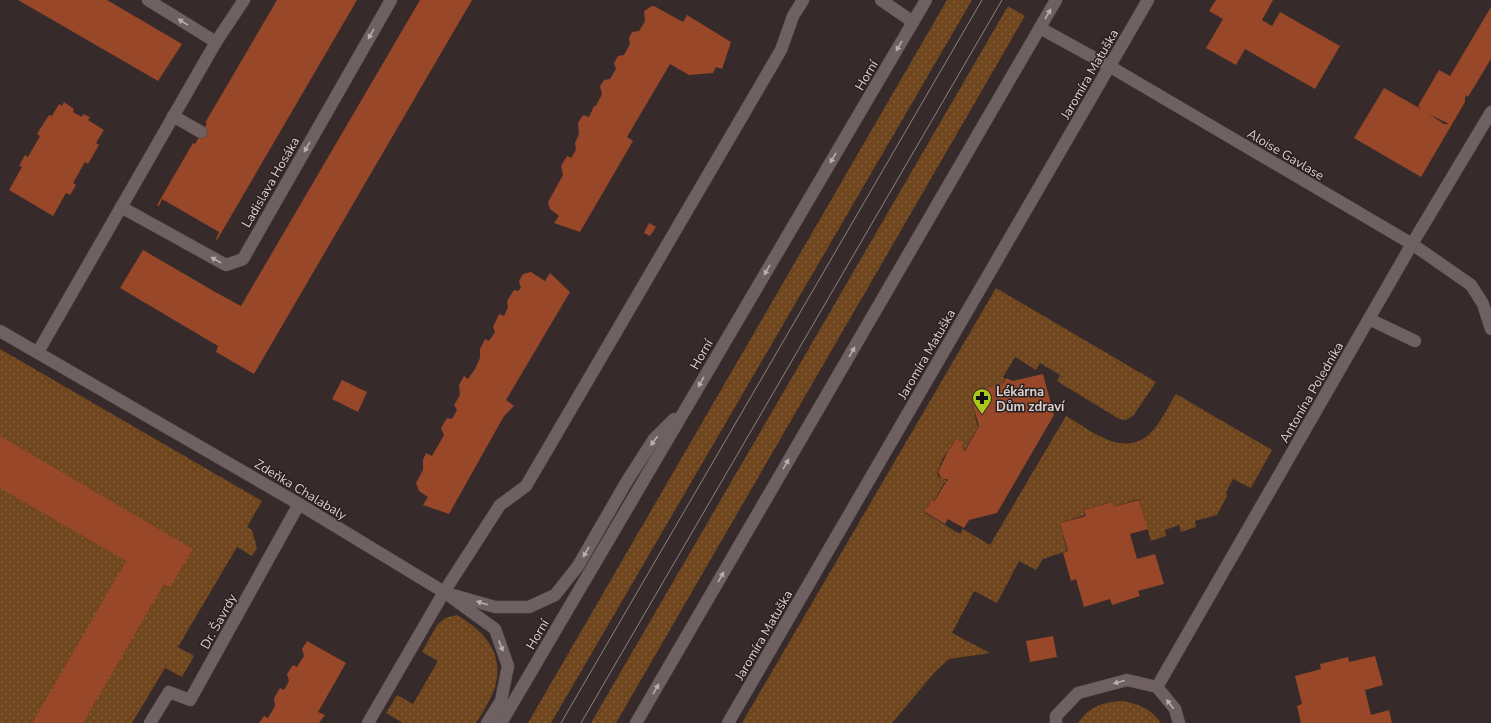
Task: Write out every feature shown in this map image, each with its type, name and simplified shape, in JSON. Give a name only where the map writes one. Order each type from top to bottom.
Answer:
[{"type":"street","points":[[148,0],[216,42]]},
{"type":"street","points":[[38,352],[216,42],[244,0]]},
{"type":"street","name":"Ladislava Hosáka","points":[[121,207],[226,265],[243,259],[391,0]]},
{"type":"street","points":[[368,723],[444,592],[500,505],[526,486],[780,50],[793,16],[803,0]]},
{"type":"street","points":[[881,0],[913,22]]},
{"type":"street","name":"Horní","points":[[500,723],[926,0]]},
{"type":"street","points":[[636,723],[1056,0]]},
{"type":"street","name":"Jaromíra Matuška","points":[[728,723],[1148,0]]},
{"type":"street","name":"Aloise Gavlase","points":[[1040,28],[1109,66],[1412,244],[1471,285],[1483,304],[1491,330]]},
{"type":"street","name":"Antonína Poledníka","points":[[1157,687],[1412,244],[1491,112]]},
{"type":"street","points":[[173,116],[201,132]]},
{"type":"street","points":[[1369,319],[1415,342]]},
{"type":"street","name":"Zdeňka Chalabaly","points":[[0,331],[299,504],[444,592],[494,629],[508,666],[501,701],[487,723]]},
{"type":"street","points":[[444,592],[495,607],[529,607],[555,595],[578,566],[627,481],[654,439],[689,402]]},
{"type":"street","name":"Dr. Šavrdy","points":[[150,723],[169,692],[190,700],[299,504]]},
{"type":"street","points":[[1056,723],[1056,716],[1078,693],[1127,680],[1157,687],[1175,709],[1179,723]]},
{"type":"shaded area","points":[[947,0],[972,0],[551,723],[528,723]]},
{"type":"shaded area","points":[[1008,6],[1025,16],[616,723],[591,723]]},
{"type":"shaded area","points":[[996,288],[1156,382],[1133,416],[1126,420],[1119,419],[1057,381],[1060,375],[1040,363],[1036,370],[1015,357],[1003,377],[1005,379],[1002,385],[984,391],[975,397],[974,408],[978,427],[964,451],[960,449],[955,440],[943,458],[937,473],[939,477],[947,482],[944,483],[933,503],[930,502],[925,513],[960,534],[963,529],[990,545],[1066,416],[1110,441],[1133,443],[1144,438],[1155,428],[1176,394],[1272,450],[1251,488],[1233,479],[1226,492],[1227,496],[1217,515],[1195,521],[1196,527],[1181,532],[1179,525],[1165,530],[1166,536],[1151,541],[1139,499],[1113,507],[1111,502],[1084,510],[1085,515],[1060,523],[1067,551],[1043,559],[1036,570],[1019,561],[997,603],[974,591],[952,633],[990,653],[949,659],[935,672],[892,723],[742,723]]},
{"type":"shaded area","points":[[0,349],[262,501],[247,527],[252,530],[257,548],[252,556],[237,547],[178,647],[194,656],[182,677],[165,668],[132,723],[0,723]]},
{"type":"shaded area","points":[[457,615],[477,629],[485,637],[491,646],[497,666],[497,678],[494,690],[476,723],[403,723],[386,713],[397,695],[413,704],[438,661],[422,652],[437,625],[445,618]]},
{"type":"shaded area","points":[[1123,701],[1144,708],[1153,714],[1161,723],[1078,723],[1082,717],[1098,706],[1110,702]]},
{"type":"building","points":[[18,0],[107,0],[182,44],[158,81]]},
{"type":"building","points":[[277,0],[357,0],[217,240],[216,239],[219,232],[162,199],[159,206],[157,205],[193,143],[195,144],[207,123],[205,123]]},
{"type":"building","points":[[420,0],[472,0],[254,374],[216,352],[218,346],[120,288],[143,250],[241,306]]},
{"type":"building","points":[[1216,0],[1273,0],[1262,20],[1272,26],[1280,12],[1340,46],[1315,89],[1245,49],[1236,65],[1206,48],[1223,19],[1209,11]]},
{"type":"building","points":[[652,6],[683,22],[687,15],[731,42],[722,69],[716,67],[713,73],[689,75],[670,64],[627,137],[633,141],[580,232],[554,223],[559,216],[550,209],[548,202],[563,175],[561,166],[567,156],[571,158],[576,150],[575,143],[579,134],[578,123],[583,115],[589,117],[594,106],[596,106],[602,94],[600,86],[604,80],[610,79],[616,69],[614,63],[618,56],[624,55],[630,44],[629,38],[632,32],[639,31],[645,21],[644,11]]},
{"type":"building","points":[[1491,7],[1491,59],[1468,97],[1466,95],[1465,102],[1421,177],[1354,138],[1384,88],[1421,109],[1418,106],[1439,70],[1450,76]],"holes":[[[1429,114],[1449,124],[1444,124]]]},
{"type":"building","points":[[64,102],[74,109],[73,112],[82,117],[83,114],[90,117],[88,120],[104,130],[96,143],[99,145],[88,164],[85,162],[73,183],[76,185],[70,195],[66,193],[53,216],[9,190],[22,167],[19,166],[25,155],[28,157],[40,136],[37,134],[49,115],[52,116],[59,104],[62,106]]},
{"type":"building","points":[[649,223],[656,227],[650,236],[644,233]]},
{"type":"building","points":[[531,272],[545,281],[550,273],[570,292],[506,400],[514,406],[504,416],[449,514],[423,505],[428,497],[419,491],[416,483],[423,470],[423,460],[426,453],[432,456],[444,435],[441,428],[447,418],[452,419],[457,410],[454,405],[460,395],[459,385],[464,376],[468,379],[475,369],[480,358],[480,349],[485,339],[489,341],[495,332],[493,327],[499,314],[504,316],[508,307],[507,301],[514,290],[518,291],[521,288],[519,281],[523,274]]},
{"type":"building","points":[[1043,374],[1054,415],[997,513],[969,520],[964,528],[948,519],[945,524],[925,512],[931,501],[934,502],[948,481],[947,479],[943,479],[938,472],[948,451],[956,439],[963,443],[961,448],[965,451],[979,426],[974,409],[974,402],[980,391],[1003,384],[1006,378],[1013,381]]},
{"type":"building","points":[[342,380],[367,392],[358,412],[332,399]]},
{"type":"building","points":[[0,436],[193,549],[170,587],[164,584],[83,723],[32,723],[126,561],[0,488]]},
{"type":"building","points":[[1139,500],[1148,529],[1130,534],[1137,559],[1155,554],[1164,584],[1138,591],[1140,596],[1112,605],[1110,599],[1084,607],[1076,579],[1071,581],[1063,553],[1068,551],[1060,523],[1086,516],[1084,510],[1112,502],[1113,507]]},
{"type":"building","points":[[1053,636],[1057,657],[1030,662],[1026,641]]},
{"type":"building","points":[[307,641],[346,663],[318,712],[325,715],[319,723],[259,723],[264,716],[268,718],[275,706],[274,698],[280,688],[284,690],[289,681],[287,674],[293,665],[297,667],[304,656],[302,649]]},
{"type":"building","points":[[1375,656],[1383,685],[1365,690],[1371,715],[1389,710],[1392,723],[1301,723],[1297,706],[1302,704],[1295,676],[1321,669],[1320,664],[1348,657],[1349,662]]},
{"type":"tram line","points":[[561,723],[982,0]]},
{"type":"tram line","points":[[581,723],[1002,0]]},
{"type":"place","name":"Lékárna Dům zdraví","points":[[982,415]]}]
